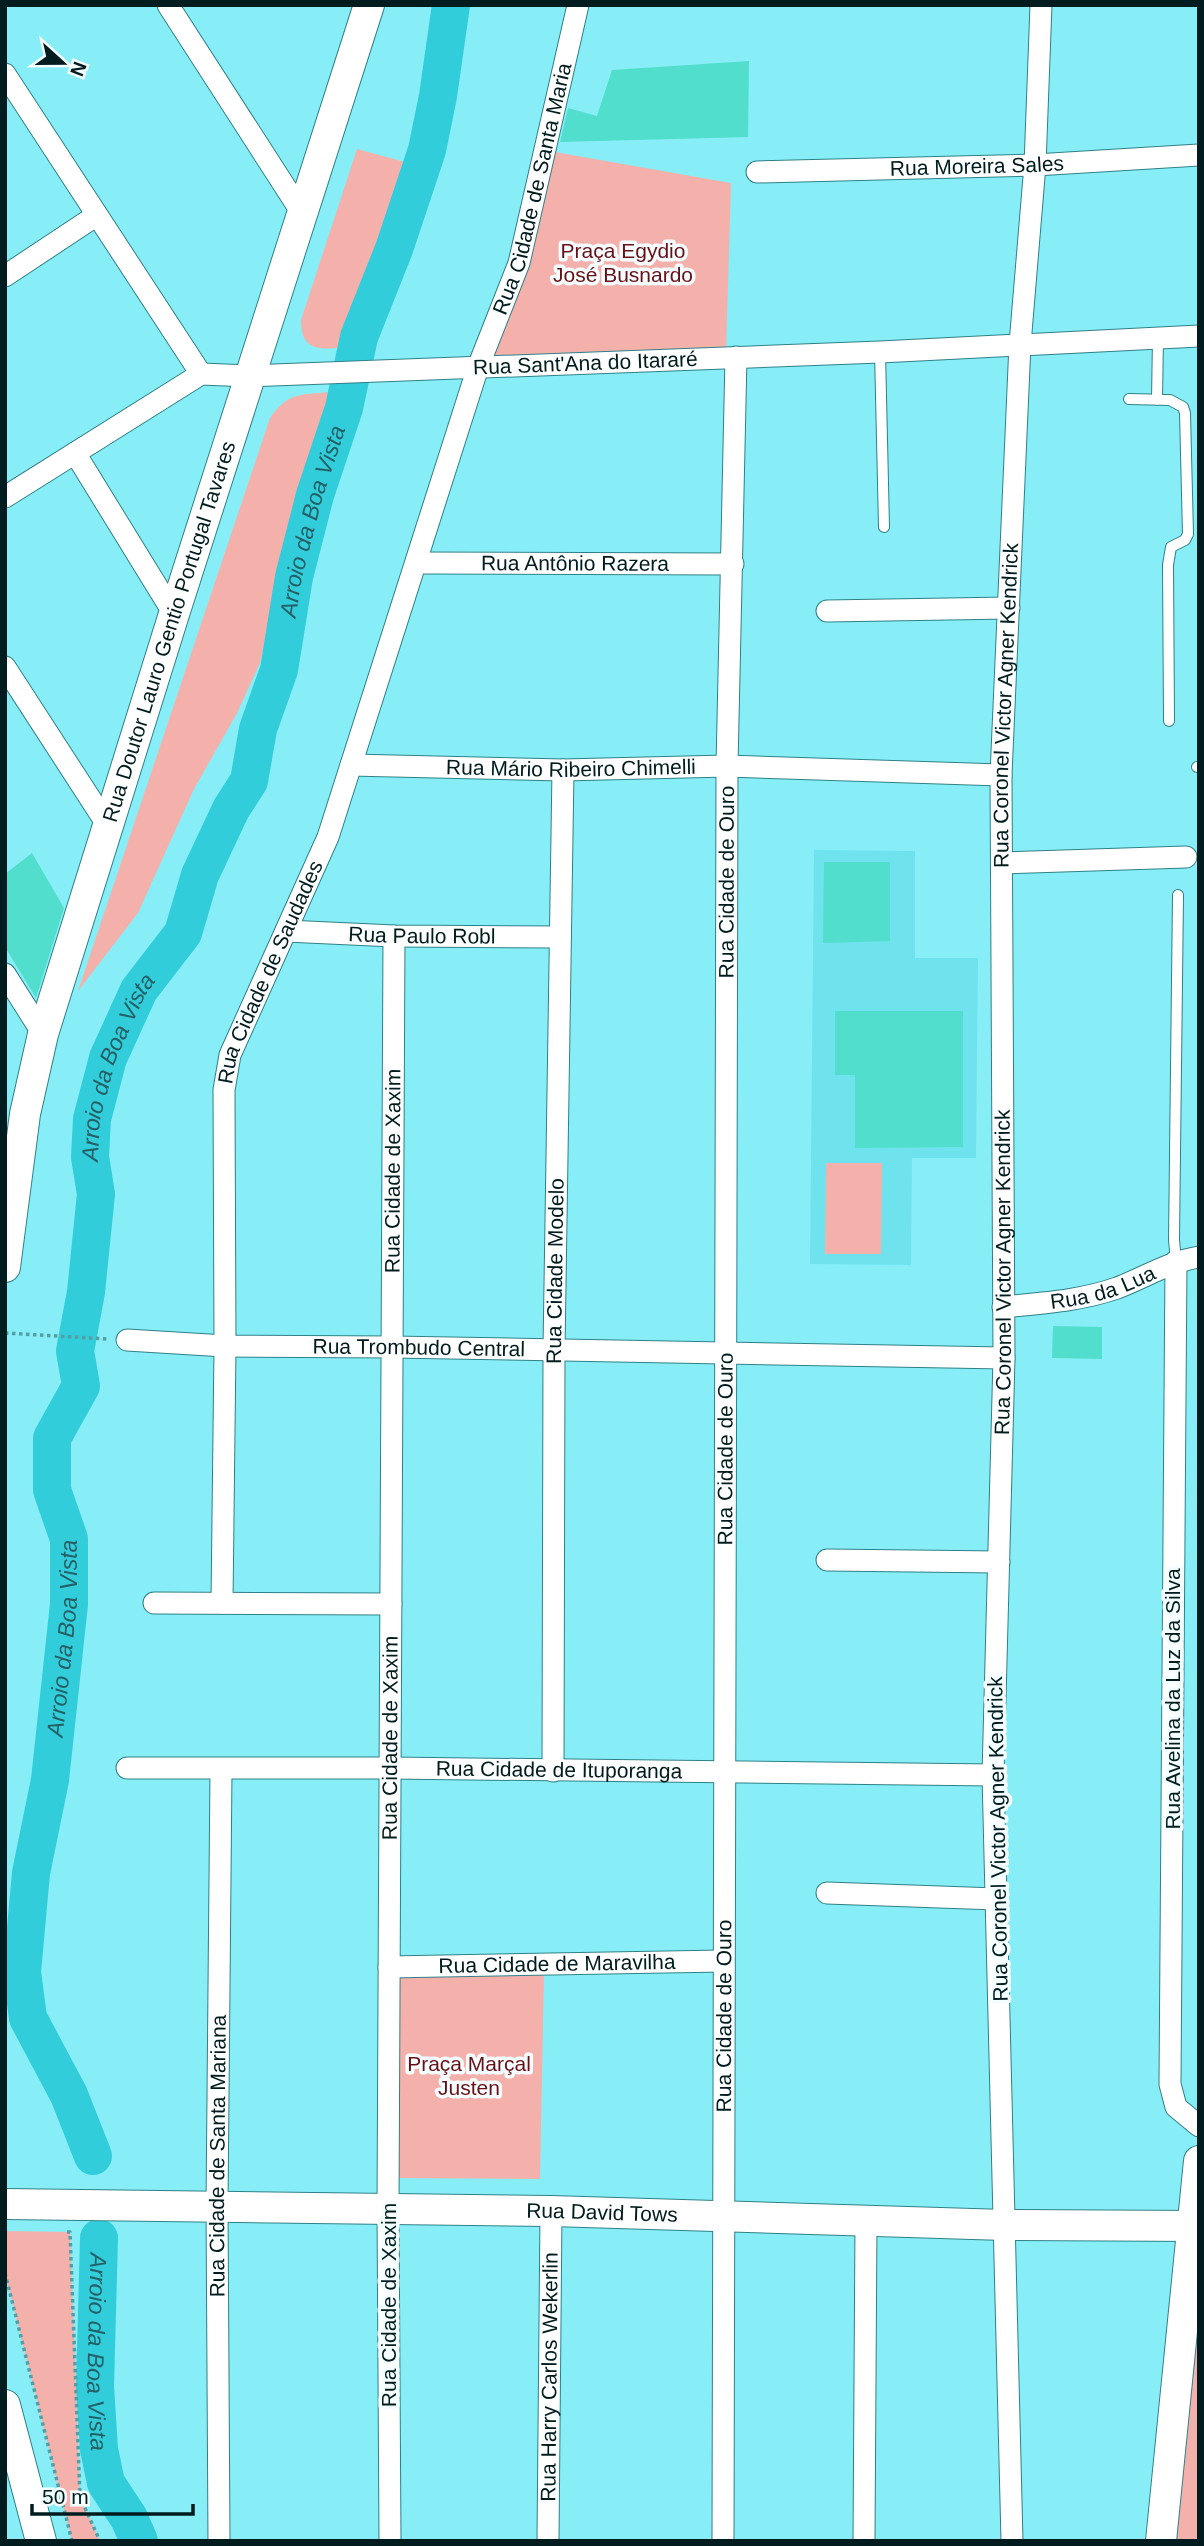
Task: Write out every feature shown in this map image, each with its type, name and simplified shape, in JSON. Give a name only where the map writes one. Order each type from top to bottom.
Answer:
[{"type":"street","points":[[169,5],[302,213]]},
{"type":"street","name":"Rua Doutor Lauro Gentio Portugal Tavares","points":[[5,1264],[25,1114],[43,1034],[369,5]]},
{"type":"street","name":"Rua Cidade de Santa Maria","points":[[478,367],[520,263],[578,5]]},
{"type":"street","name":"Rua Coronel Victor Agner Kendrick","points":[[1012,2541],[993,1774],[1004,1358],[1001,775],[1020,344],[1035,165],[1041,5]]},
{"type":"street","points":[[5,74],[201,374],[5,497]]},
{"type":"street","name":"Rua Moreira Sales","points":[[757,172],[1035,165],[1199,155]]},
{"type":"street","points":[[5,276],[96,215]]},
{"type":"street","name":"Rua Sant'Ana do Itararé","points":[[201,374],[250,376],[880,352],[1199,336]]},
{"type":"street","name":"Rua Cidade de Ouro","points":[[723,2541],[727,766],[736,357]]},
{"type":"street","name":"Rua Cidade de Saudades","points":[[222,1603],[226,1346],[224,1090],[230,1055],[328,837],[478,367]]},
{"type":"street","points":[[75,453],[174,614]]},
{"type":"street","name":"Rua Antônio Razera","points":[[416,563],[733,564]]},
{"type":"street","points":[[827,611],[1009,608]]},
{"type":"street","points":[[5,667],[108,825]]},
{"type":"street","name":"Rua Mário Ribeiro Chimelli","points":[[351,765],[563,770],[727,766],[1001,775]]},
{"type":"street","name":"Rua Cidade Modelo","points":[[553,1771],[554,1350],[563,770]]},
{"type":"street","points":[[1002,863],[1186,857]]},
{"type":"street","name":"Rua Paulo Robl","points":[[286,931],[394,936],[560,937]]},
{"type":"street","name":"Rua Cidade de Xaxim","points":[[390,2541],[388,2209],[394,936]]},
{"type":"street","points":[[5,974],[43,1034]]},
{"type":"street","name":"Rua da Lua","points":[[1003,1307],[1076,1300],[1117,1288],[1176,1261],[1199,1257]]},
{"type":"street","name":"Rua Avelina da Luz da Silva","points":[[1176,1261],[1170,2084],[1176,2107],[1199,2126]]},
{"type":"street","name":"Rua Trombudo Central","points":[[120,1340],[226,1346],[1004,1358]]},
{"type":"street","points":[[827,1560],[999,1562]]},
{"type":"street","points":[[154,1603],[391,1604]]},
{"type":"street","name":"Rua Cidade de Ituporanga","points":[[127,1768],[993,1774]]},
{"type":"street","name":"Rua Cidade de Santa Mariana","points":[[219,2541],[216,2206],[221,1770]]},
{"type":"street","points":[[827,1893],[996,1899]]},
{"type":"street","name":"Rua Cidade de Maravilha","points":[[389,1967],[723,1961]]},
{"type":"street","points":[[1163,2538],[1196,2226],[1199,2161]]},
{"type":"street","name":"Rua David Tows","points":[[5,2204],[551,2211],[1005,2225],[1196,2226]]},
{"type":"street","name":"Rua Harry Carlos Wekerlin","points":[[548,2541],[551,2211]]},
{"type":"street","points":[[864,2541],[866,2221]]},
{"type":"street","points":[[6,2411],[41,2541]]},
{"type":"lane","points":[[1157,400],[1158,337]]},
{"type":"lane","points":[[880,352],[884,527]]},
{"type":"lane","points":[[1129,399],[1177,402],[1184,407],[1185,413],[1188,534],[1185,540],[1171,547],[1168,565],[1169,721]]},
{"type":"lane","points":[[1176,1261],[1174,1226],[1178,895]]},
{"type":"path","points":[[5,1333],[120,1340]]},
{"type":"path","points":[[57,2232],[70,2232],[80,2497],[100,2541]]},
{"type":"path","points":[[5,2273],[72,2541]]},
{"type":"shaded area","points":[[814,850],[915,851],[915,958],[978,958],[976,1158],[912,1158],[911,1265],[810,1264]]},
{"type":"green space","points":[[357,149],[405,162],[401,191],[367,287],[352,347],[316,347],[305,340],[301,320]]},
{"type":"green space","name":"Praça Egydio José Busnardo","points":[[549,151],[731,183],[726,355],[482,365]]},
{"type":"green space","points":[[338,393],[325,416],[302,479],[260,663],[236,715],[194,789],[138,913],[78,991],[270,418],[289,399]]},
{"type":"green space","points":[[826,1163],[882,1163],[881,1254],[825,1254]]},
{"type":"green space","name":"Praça Marçal Justen","points":[[395,1971],[544,1974],[540,2179],[396,2178]]},
{"type":"green space","points":[[5,2231],[70,2232],[80,2497],[100,2541],[72,2541],[5,2273]]},
{"type":"green space","points":[[1199,2283],[1199,2541],[1176,2541],[1187,2437]]},
{"type":"building","points":[[749,61],[748,137],[560,142],[568,108],[597,116],[612,70]]},
{"type":"building","points":[[32,853],[64,908],[36,998],[5,947],[5,874]]},
{"type":"building","points":[[824,862],[890,862],[890,941],[823,943]]},
{"type":"building","points":[[835,1011],[963,1011],[963,1147],[855,1148],[855,1075],[835,1075]]},
{"type":"building","points":[[1053,1326],[1102,1327],[1102,1359],[1052,1358]]},
{"type":"waterway","name":"Arroio da Boa Vista","points":[[93,2156],[69,2095],[28,2018],[22,1972],[31,1873],[50,1780],[69,1604],[69,1539],[52,1490],[52,1438],[81,1386],[75,1351],[86,1292],[96,1194],[90,1157],[92,1119],[108,1058],[139,990],[183,933],[200,875],[231,809],[249,781],[258,729],[279,670],[294,577],[315,495],[344,408],[359,337],[394,249],[427,150],[451,5]]},
{"type":"waterway","name":"Arroio da Boa Vista","points":[[99,2238],[95,2387],[99,2449],[106,2483],[129,2518],[139,2541]]}]
